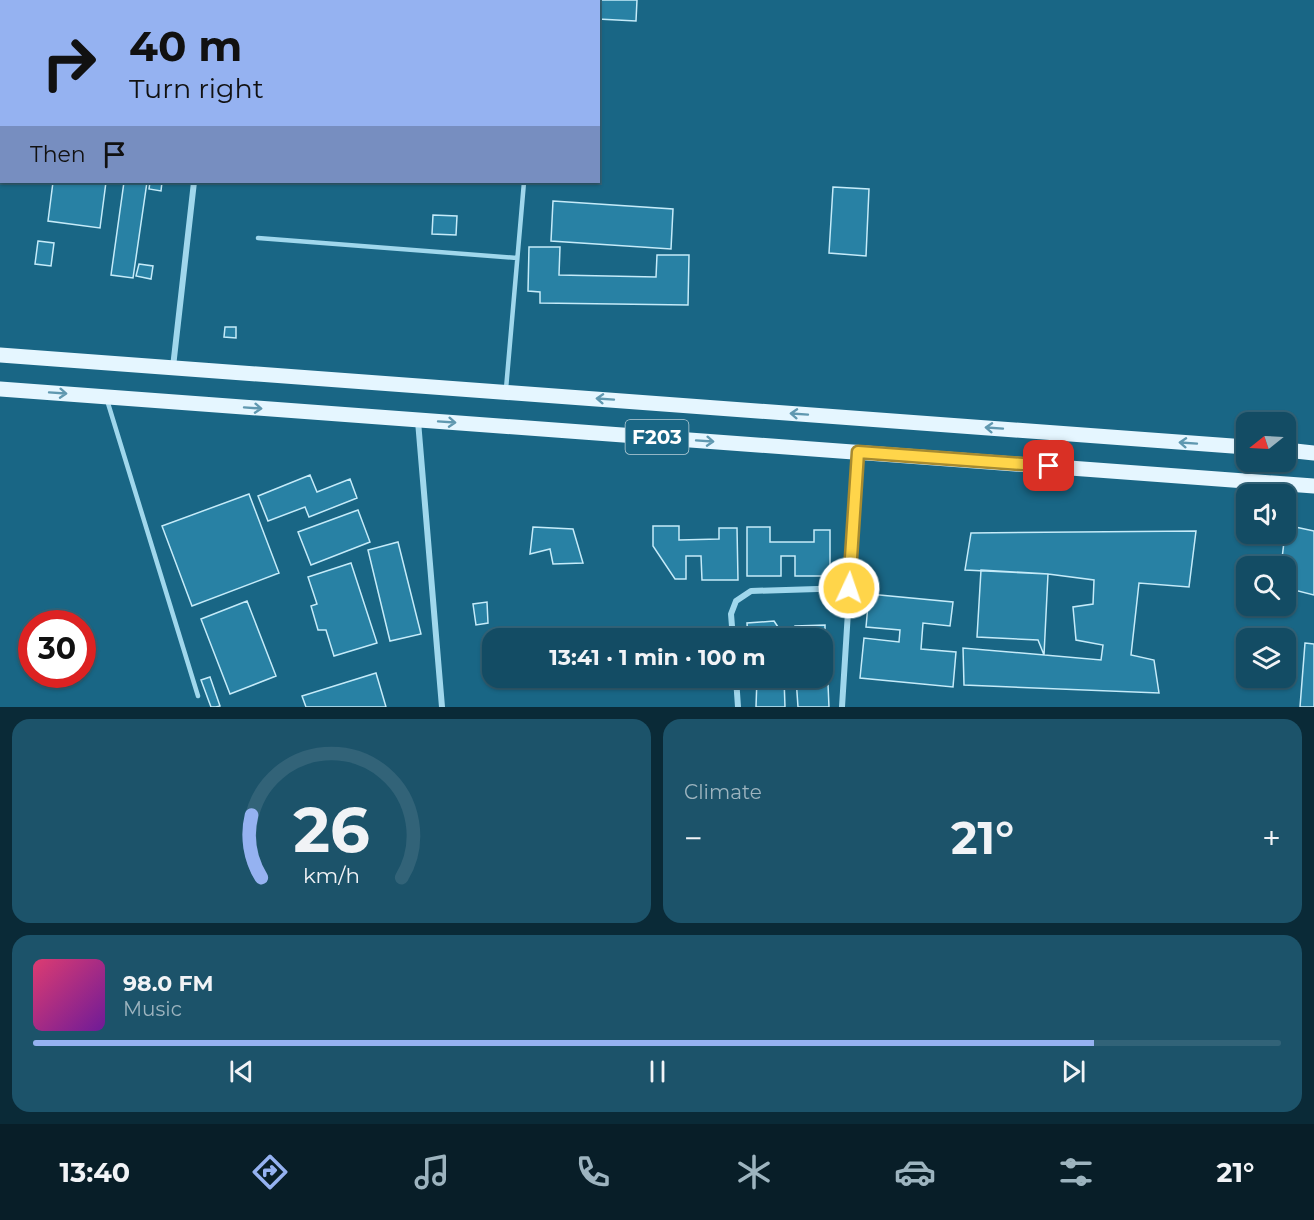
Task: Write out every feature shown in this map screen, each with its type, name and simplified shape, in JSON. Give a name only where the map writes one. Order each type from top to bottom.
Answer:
[{"type":"main road","name":"F203","points":[[0,355],[1236,446]]},
{"type":"main road","name":"F203","points":[[0,389],[1314,486]]},
{"type":"main road","points":[[1296,451],[1314,453]]},
{"type":"street","points":[[172,368],[194,183]]},
{"type":"street","points":[[418,420],[442,707]]},
{"type":"street","points":[[842,707],[858,452]]},
{"type":"street","points":[[732,628],[731,614],[736,601],[751,591],[849,588]]},
{"type":"street","points":[[737,688],[738,707]]},
{"type":"lane","points":[[506,392],[524,183]]},
{"type":"lane","points":[[258,238],[517,258]]},
{"type":"lane","points":[[107,397],[198,696]]},
{"type":"building","points":[[600,0],[637,0],[636,21],[600,19]]},
{"type":"building","points":[[53,183],[106,183],[100,228],[48,221]]},
{"type":"building","points":[[124,183],[147,183],[133,278],[111,275]]},
{"type":"building","points":[[150,183],[162,183],[161,191],[149,189]]},
{"type":"building","points":[[833,187],[869,189],[866,256],[829,253]]},
{"type":"building","points":[[553,201],[673,209],[671,249],[551,241]]},
{"type":"building","points":[[433,215],[457,216],[456,235],[432,234]]},
{"type":"building","points":[[38,241],[54,243],[51,266],[35,264]]},
{"type":"building","points":[[529,247],[560,247],[559,275],[656,277],[657,255],[689,255],[688,305],[540,303],[540,292],[528,291]]},
{"type":"building","points":[[139,264],[153,266],[151,279],[136,276]]},
{"type":"building","points":[[225,327],[236,327],[236,338],[224,337]]},
{"type":"building","points":[[310,475],[317,492],[350,479],[357,498],[309,517],[305,507],[268,521],[258,496]]},
{"type":"building","points":[[249,494],[279,573],[192,606],[162,526]]},
{"type":"building","points":[[358,510],[370,542],[311,565],[298,532]]},
{"type":"building","points":[[653,526],[679,526],[679,540],[719,539],[719,528],[737,528],[738,580],[702,580],[701,556],[686,556],[686,579],[675,579],[653,546]]},
{"type":"building","points":[[533,527],[573,529],[583,563],[553,564],[550,549],[530,554]]},
{"type":"building","points":[[747,527],[770,527],[770,542],[814,542],[814,530],[830,530],[830,576],[795,576],[795,556],[781,556],[781,576],[747,576]]},
{"type":"building","points":[[1296,527],[1314,531],[1314,595],[1296,590],[1296,556],[1282,556],[1284,544],[1296,544]]},
{"type":"building","points":[[1196,531],[1189,587],[1139,583],[1131,655],[1154,660],[1159,693],[964,685],[963,648],[1101,660],[1103,645],[1076,640],[1073,607],[1093,604],[1094,580],[1048,574],[965,570],[971,533]]},
{"type":"building","points":[[398,542],[421,634],[390,641],[368,550]]},
{"type":"building","points":[[351,563],[377,643],[334,656],[326,630],[318,630],[311,606],[317,604],[308,577]]},
{"type":"building","points":[[981,570],[1048,574],[1044,655],[1038,640],[977,637]]},
{"type":"building","points":[[869,594],[953,602],[950,626],[923,623],[921,649],[956,652],[953,687],[860,678],[864,638],[899,642],[900,630],[866,627]]},
{"type":"building","points":[[247,601],[276,676],[230,694],[201,619]]},
{"type":"building","points":[[487,602],[488,623],[476,625],[473,604]]},
{"type":"building","points":[[774,621],[779,628],[747,628],[747,623]]},
{"type":"building","points":[[825,625],[825,628],[795,628],[795,626]]},
{"type":"building","points":[[1305,643],[1314,644],[1314,707],[1300,707]]},
{"type":"building","points":[[376,673],[386,707],[306,707],[302,696]]},
{"type":"building","points":[[210,677],[220,706],[211,707],[201,680]]},
{"type":"building","points":[[757,688],[784,688],[785,707],[756,707]]},
{"type":"building","points":[[797,688],[828,688],[829,707],[798,707]]},
{"type":"route","points":[[849,588],[858,452],[1049,466]]}]
